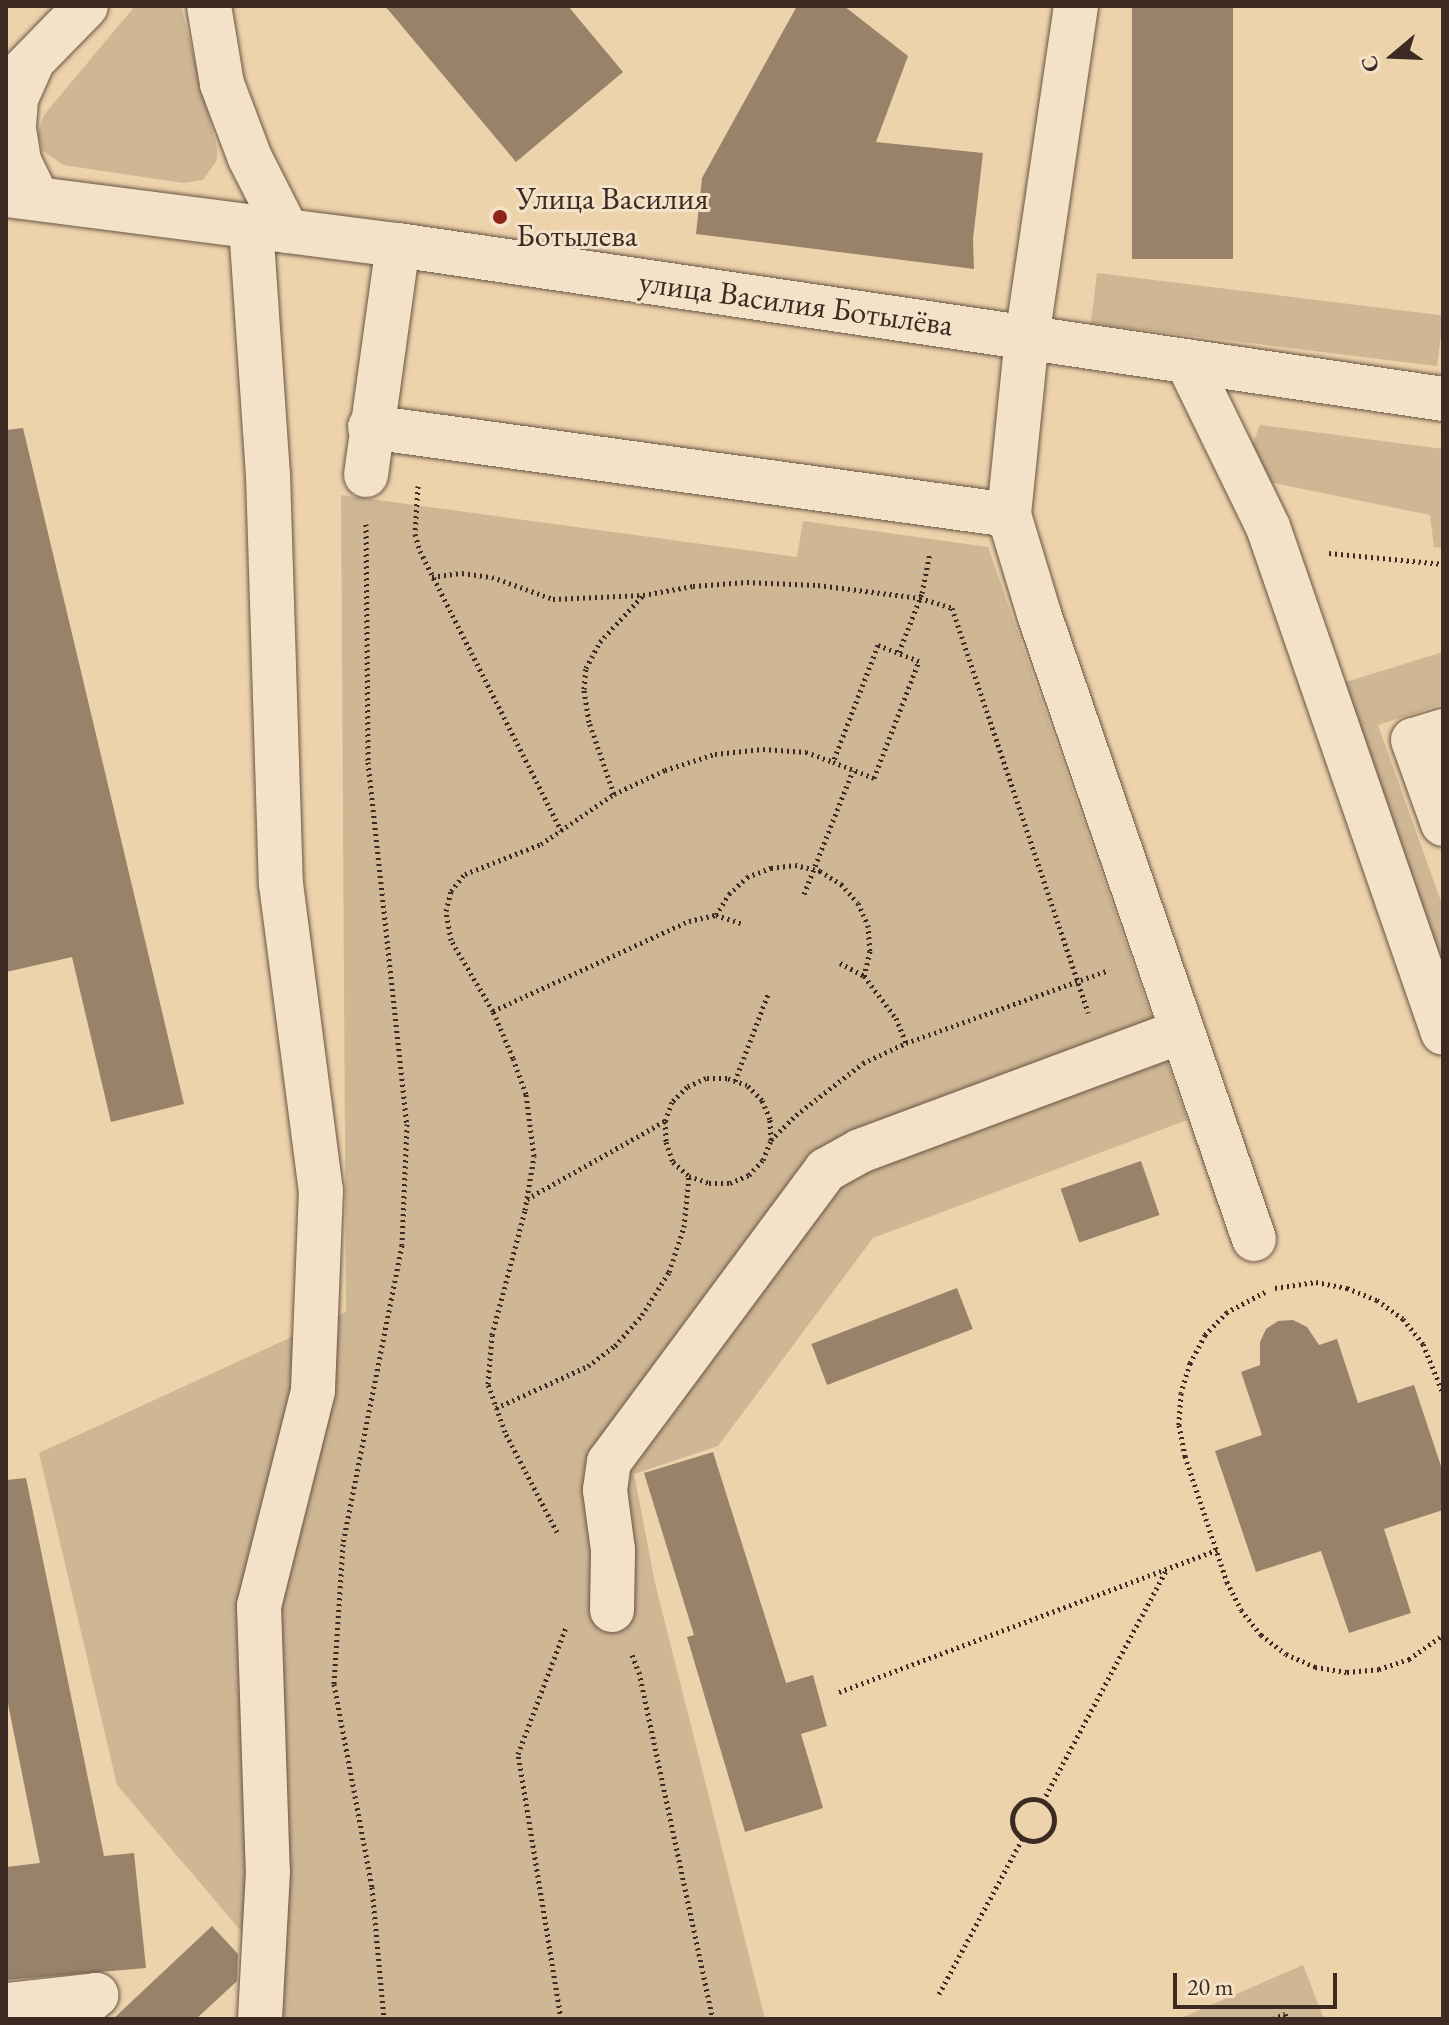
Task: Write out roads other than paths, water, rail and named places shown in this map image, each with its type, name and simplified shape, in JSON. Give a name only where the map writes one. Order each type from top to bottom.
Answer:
[{"type":"street","points":[[21,196],[14,129],[19,76],[86,6]]},
{"type":"street","points":[[209,6],[222,84],[250,158],[269,228],[268,475],[281,884],[321,1190],[313,1391],[259,1606],[268,1871],[260,2019]]},
{"type":"street","points":[[1076,6],[1027,337],[1009,515],[1039,614],[1254,1239]]},
{"type":"street","name":"улица Василия Ботылёва","points":[[21,196],[398,245],[1443,399]]},
{"type":"street","points":[[366,475],[370,427],[398,245]]},
{"type":"street","points":[[1188,363],[1275,548],[1443,1033]]},
{"type":"street","points":[[370,427],[1009,515]]},
{"type":"street","points":[[1443,731],[1413,740],[1443,824]]},
{"type":"street","points":[[612,1610],[613,1550],[605,1490],[609,1462],[826,1170],[860,1151],[1182,1031]]},
{"type":"street","points":[[6,2005],[96,1995],[70,2019]]},
{"type":"place","name":"Улица Василия Ботылева","points":[[500,217]]}]
